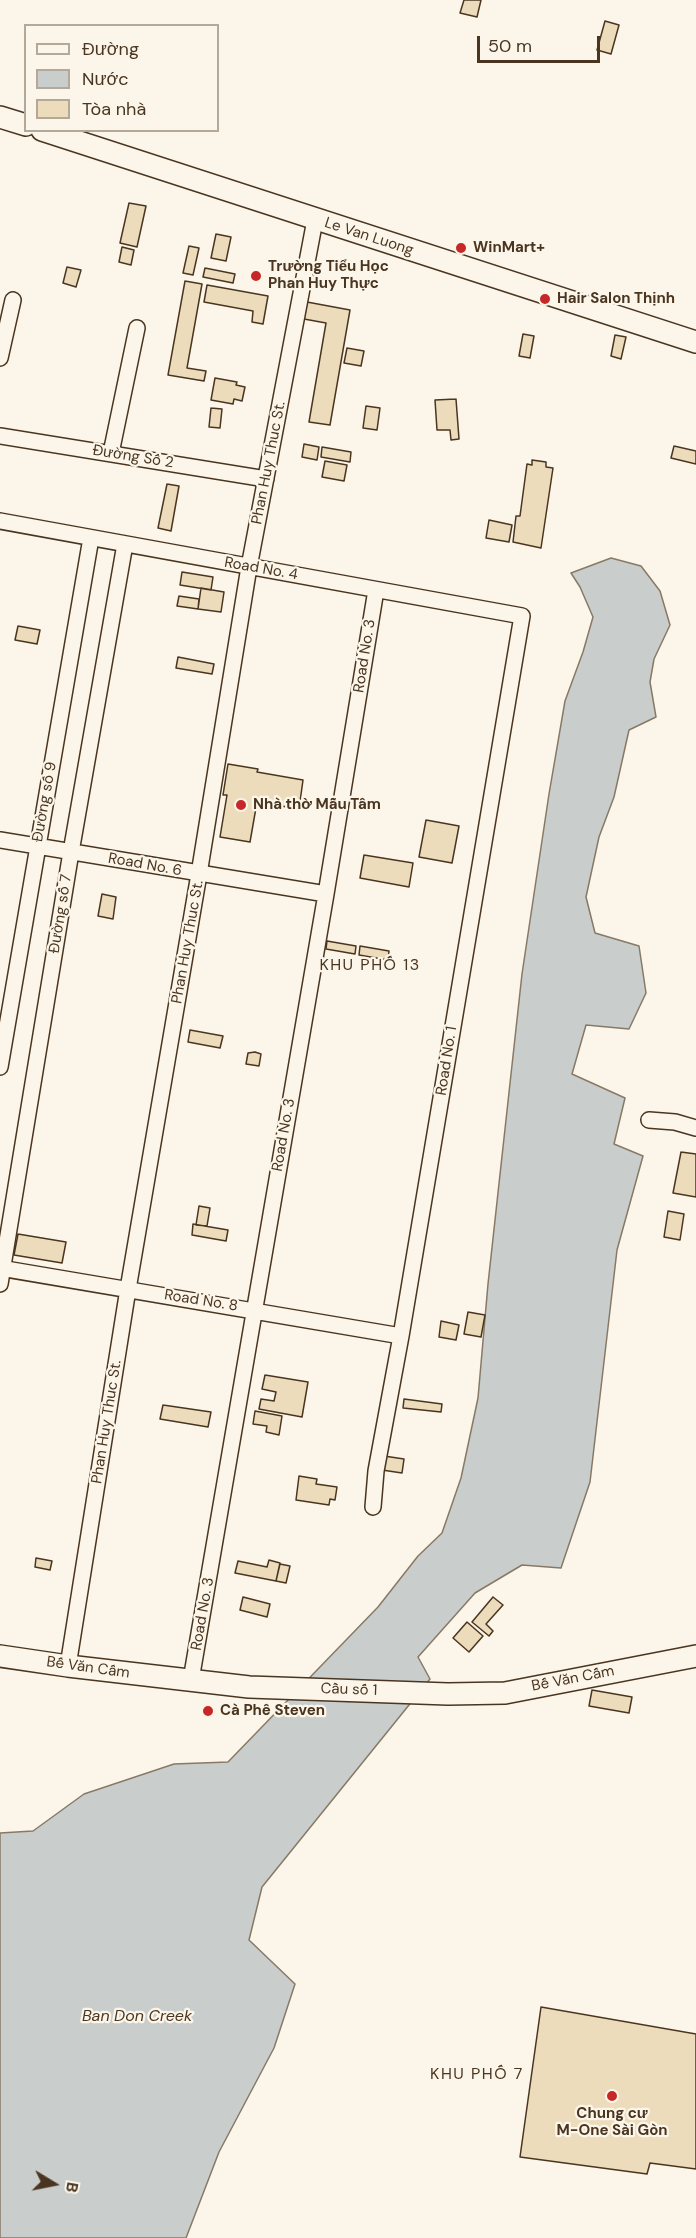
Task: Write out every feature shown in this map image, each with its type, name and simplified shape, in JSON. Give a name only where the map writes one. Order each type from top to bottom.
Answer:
[{"type":"street","points":[[0,117],[24,124]]},
{"type":"street","name":"Le Van Luong","points":[[48,132],[696,342]]},
{"type":"street","name":"Phan Huy Thuc St.","points":[[68,1666],[128,1289],[249,567],[315,220]]},
{"type":"street","points":[[0,358],[13,300]]},
{"type":"street","points":[[111,453],[137,328]]},
{"type":"street","name":"Đường Số 2","points":[[0,436],[266,479]]},
{"type":"street","name":"Road No. 4","points":[[0,521],[522,616]]},
{"type":"street","name":"Đường số 9","points":[[0,1067],[91,538]]},
{"type":"street","name":"Đường số 7","points":[[1,1274],[125,544]]},
{"type":"street","name":"Road No. 3","points":[[191,1680],[376,590]]},
{"type":"street","name":"Road No. 1","points":[[373,1507],[376,1471],[401,1336],[522,616]]},
{"type":"street","name":"Road No. 6","points":[[0,840],[326,894]]},
{"type":"street","points":[[649,1120],[675,1122],[696,1128]]},
{"type":"street","name":"Road No. 8","points":[[1,1274],[128,1289],[401,1336]]},
{"type":"street","name":"Bế Văn Cấm","points":[[0,1656],[249,1686]]},
{"type":"street","name":"Bế Văn Cấm","points":[[448,1694],[505,1693],[696,1656]]},
{"type":"street","name":"Cầu số 1","points":[[249,1686],[448,1694]]},
{"type":"water","name":"Ban Don Creek","points":[[611,558],[641,566],[660,591],[670,625],[654,659],[650,682],[656,717],[629,730],[614,797],[599,837],[586,897],[595,933],[639,946],[646,993],[629,1029],[586,1025],[572,1074],[625,1098],[614,1144],[643,1156],[617,1250],[590,1482],[561,1568],[522,1565],[475,1593],[418,1657],[430,1679],[262,1887],[249,1940],[295,1984],[274,2048],[219,2152],[186,2238],[0,2238],[0,1833],[33,1831],[84,1794],[174,1764],[228,1762],[378,1607],[418,1556],[442,1533],[461,1478],[478,1398],[488,1284],[522,974],[549,794],[565,701],[593,617],[571,573]]},
{"type":"building","points":[[464,0],[481,0],[477,17],[460,13]]},
{"type":"building","points":[[605,21],[619,25],[611,54],[597,50]]},
{"type":"building","points":[[129,203],[146,206],[137,247],[120,243]]},
{"type":"building","points":[[216,234],[231,237],[226,261],[211,258]]},
{"type":"building","points":[[189,246],[199,248],[193,275],[183,273]]},
{"type":"building","points":[[122,247],[134,250],[131,265],[119,262]]},
{"type":"building","points":[[67,267],[81,270],[76,287],[63,283]]},
{"type":"building","points":[[205,268],[235,274],[233,283],[203,277]]},
{"type":"building","points":[[185,281],[202,284],[187,368],[206,371],[204,381],[168,375]]},
{"type":"building","points":[[207,285],[268,296],[263,324],[252,322],[253,311],[204,302]]},
{"type":"building","points":[[307,302],[350,310],[330,425],[309,422],[326,323],[304,319]]},
{"type":"building","points":[[523,334],[534,336],[530,358],[519,356]]},
{"type":"building","points":[[615,335],[626,337],[621,359],[611,356]]},
{"type":"building","points":[[347,348],[364,351],[361,366],[344,363]]},
{"type":"building","points":[[215,378],[237,382],[236,385],[245,387],[242,401],[234,399],[233,404],[211,400]]},
{"type":"building","points":[[456,399],[459,439],[451,440],[450,430],[437,430],[435,400]]},
{"type":"building","points":[[366,406],[380,408],[377,430],[363,428]]},
{"type":"building","points":[[211,408],[222,409],[220,428],[209,427]]},
{"type":"building","points":[[304,444],[319,447],[317,460],[302,457]]},
{"type":"building","points":[[674,446],[696,451],[696,464],[671,458]]},
{"type":"building","points":[[322,447],[351,452],[350,462],[321,457]]},
{"type":"building","points":[[532,460],[546,462],[546,467],[553,468],[541,548],[513,542],[516,516],[520,516],[527,464],[532,465]]},
{"type":"building","points":[[325,461],[347,465],[344,481],[322,477]]},
{"type":"building","points":[[167,484],[179,486],[171,531],[158,528]]},
{"type":"building","points":[[489,520],[512,525],[509,542],[486,538]]},
{"type":"building","points":[[182,572],[213,577],[211,590],[180,585]]},
{"type":"building","points":[[201,588],[224,592],[221,612],[198,609]]},
{"type":"building","points":[[179,596],[199,599],[198,609],[177,606]]},
{"type":"building","points":[[18,626],[40,630],[37,644],[15,640]]},
{"type":"building","points":[[178,657],[214,664],[212,674],[176,668]]},
{"type":"building","name":"Nhà thờ Mẫu Tâm","points":[[228,764],[303,780],[299,809],[257,802],[250,842],[220,837],[227,795],[223,795]]},
{"type":"building","points":[[426,820],[459,826],[452,863],[419,857]]},
{"type":"building","points":[[364,855],[413,863],[409,887],[360,878]]},
{"type":"building","points":[[102,894],[116,897],[113,919],[98,916]]},
{"type":"building","points":[[327,941],[356,946],[355,954],[326,949]]},
{"type":"building","points":[[360,946],[389,951],[388,960],[359,955]]},
{"type":"building","points":[[190,1030],[223,1036],[220,1048],[188,1042]]},
{"type":"building","points":[[248,1053],[261,1054],[259,1066],[246,1064]]},
{"type":"building","points":[[681,1152],[696,1154],[696,1197],[673,1193]]},
{"type":"building","points":[[199,1206],[210,1208],[207,1226],[196,1225]]},
{"type":"building","points":[[668,1211],[684,1214],[680,1240],[664,1237]]},
{"type":"building","points":[[193,1224],[228,1230],[226,1241],[192,1235]]},
{"type":"building","points":[[18,1234],[66,1242],[62,1263],[14,1255]]},
{"type":"building","points":[[468,1312],[485,1315],[481,1337],[464,1334]]},
{"type":"building","points":[[441,1321],[459,1325],[456,1340],[439,1337]]},
{"type":"building","points":[[265,1375],[308,1382],[302,1417],[259,1409],[261,1399],[274,1401],[276,1392],[262,1389]]},
{"type":"building","points":[[404,1399],[442,1404],[441,1412],[403,1408]]},
{"type":"building","points":[[163,1405],[211,1412],[208,1427],[160,1419]]},
{"type":"building","points":[[255,1411],[282,1416],[279,1435],[266,1432],[267,1426],[253,1424]]},
{"type":"building","points":[[384,1456],[404,1459],[402,1473],[382,1470]]},
{"type":"building","points":[[299,1476],[317,1479],[316,1484],[337,1487],[335,1500],[330,1499],[329,1505],[296,1500]]},
{"type":"building","points":[[36,1558],[52,1561],[50,1570],[35,1567]]},
{"type":"building","points":[[269,1560],[280,1563],[276,1581],[235,1573],[238,1561],[267,1567]]},
{"type":"building","points":[[280,1564],[290,1566],[286,1583],[276,1581]]},
{"type":"building","points":[[243,1597],[270,1604],[267,1617],[240,1610]]},
{"type":"building","points":[[493,1597],[503,1605],[486,1624],[493,1631],[489,1636],[472,1622]]},
{"type":"building","points":[[467,1622],[483,1636],[469,1652],[453,1638]]},
{"type":"building","points":[[592,1690],[632,1697],[629,1713],[589,1706]]},
{"type":"building","name":"Chung cư M-One Sài Gòn","points":[[541,2007],[696,2034],[696,2169],[650,2163],[647,2174],[520,2157]]},
{"type":"place","name":"WinMart+","points":[[461,248]]},
{"type":"place","name":"Trường Tiểu Học Phan Huy Thực","points":[[256,276]]},
{"type":"place","name":"Hair Salon Thịnh","points":[[545,299]]},
{"type":"place","name":"Nhà thờ Mẫu Tâm","points":[[241,805]]},
{"type":"place","name":"Cà Phê Steven","points":[[208,1711]]},
{"type":"place","name":"Chung cư M-One Sài Gòn","points":[[612,2096]]},
{"type":"district","name":"KHU PHỐ 13","points":[[370,966]]},
{"type":"district","name":"KHU PHỐ 7","points":[[477,2075]]}]
